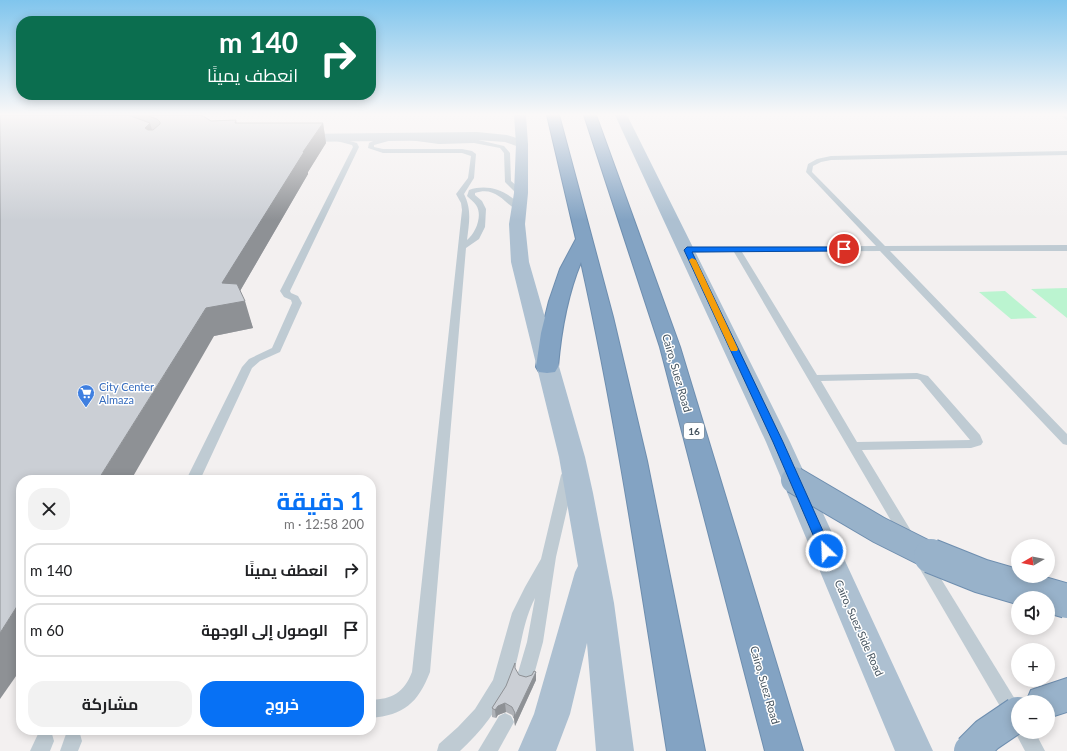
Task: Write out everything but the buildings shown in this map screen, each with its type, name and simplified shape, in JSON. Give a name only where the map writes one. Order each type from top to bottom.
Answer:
[{"type":"highway","points":[[562,150],[584,239],[634,461],[686,751]]},
{"type":"highway","name":"Cairo, Suez Road","points":[[602,150],[670,347],[784,751]]},
{"type":"highway","points":[[547,367],[550,340],[560,293],[575,255],[584,239]]},
{"type":"highway","points":[[794,480],[859,520],[933,557],[1014,586],[1067,601]]},
{"type":"highway","points":[[1055,699],[1067,695]]},
{"type":"highway","points":[[971,751],[987,735],[1011,719]]},
{"type":"main road","points":[[522,150],[518,242],[520,262],[572,457],[593,563],[603,635],[615,751]]},
{"type":"main road","name":"Cairo, Suez Side Road","points":[[638,150],[687,250],[794,480],[914,751]]},
{"type":"main road","points":[[536,751],[552,714],[593,563]]},
{"type":"lane","points":[[195,475],[246,366],[256,358],[271,354],[278,346],[297,304],[296,298],[288,295],[285,291],[354,150]]},
{"type":"lane","points":[[378,150],[458,150]]},
{"type":"lane","points":[[376,709],[385,708],[398,703],[409,695],[417,684],[420,672],[466,206],[460,194],[471,178],[474,155],[462,150]]},
{"type":"lane","points":[[505,150],[507,153],[508,182],[520,200]]},
{"type":"lane","points":[[1067,153],[857,157],[825,159],[819,160],[810,165],[809,172],[1067,441]]},
{"type":"lane","points":[[462,247],[476,237],[481,227],[482,209],[479,203],[471,196],[472,192],[484,189],[497,191],[520,200]]},
{"type":"lane","points":[[687,250],[1067,248]]},
{"type":"lane","points":[[736,249],[1011,709]]},
{"type":"lane","points":[[813,378],[917,376],[924,378],[974,435],[977,442],[972,444],[853,446]]},
{"type":"lane","points":[[526,676],[539,622],[549,557],[572,457]]},
{"type":"lane","points":[[446,751],[466,734],[496,693],[505,670],[516,621],[525,598],[549,557]]},
{"type":"lane","points":[[488,751],[505,722]]},
{"type":"lane","points":[[1028,739],[1036,751]]},
{"type":"green space","points":[[1067,288],[1067,318],[1031,289]]},
{"type":"green space","points":[[1005,291],[1037,318],[1011,319],[979,292]]},
{"type":"slow traffic","points":[[692,260],[734,349]]},
{"type":"place","name":"City Center Almaza","points":[[86,408]]},
{"type":"route","points":[[826,551],[778,442],[687,250],[844,249]]}]
